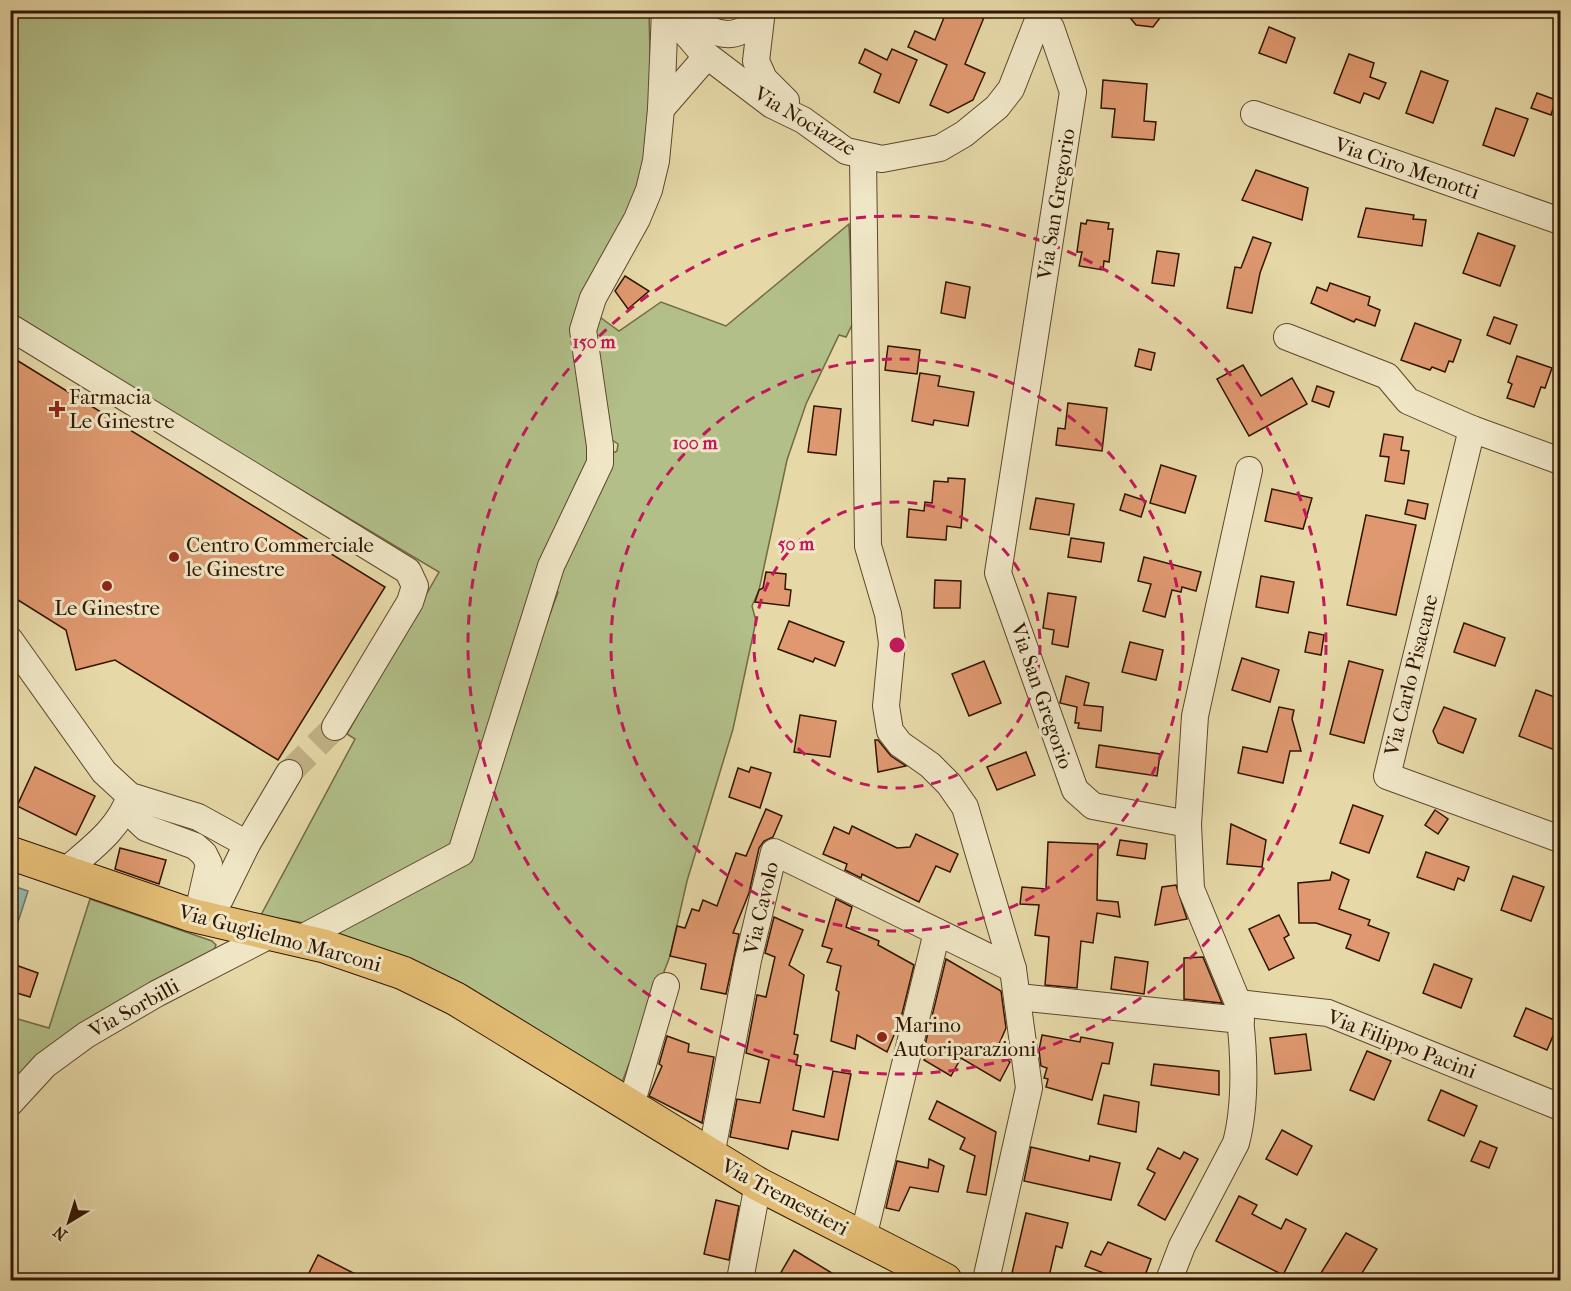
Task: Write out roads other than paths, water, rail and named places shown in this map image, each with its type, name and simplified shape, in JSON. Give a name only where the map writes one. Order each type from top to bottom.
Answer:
[{"type":"main road","name":"Via Guglielmo Marconi","points":[[10,853],[63,873],[201,918],[358,956],[403,973],[456,999],[631,1105]]},
{"type":"main road","name":"Via Tremestieri","points":[[631,1105],[758,1184],[945,1281]]},
{"type":"street","name":"Via Nociazze","points":[[665,10],[707,56],[772,105],[803,120],[846,151],[882,159],[925,153],[940,148],[964,134],[997,107],[1011,89],[1041,12]]},
{"type":"street","name":"Via Sorbilli","points":[[10,1104],[45,1065],[86,1035],[156,994],[286,937],[461,854],[551,566],[600,463],[600,446],[583,330],[594,298],[637,219],[649,189],[656,161],[661,110],[665,10]]},
{"type":"street","points":[[686,10],[699,24],[716,32],[728,34],[741,31],[761,13]]},
{"type":"street","name":"Via San Gregorio","points":[[1041,12],[1051,28],[1073,92],[998,573],[1075,790],[1093,806],[1188,824]]},
{"type":"street","points":[[761,13],[756,61],[764,78],[803,120]]},
{"type":"street","points":[[661,110],[707,56]]},
{"type":"street","name":"Via Ciro Menotti","points":[[1254,114],[1560,221]]},
{"type":"street","points":[[863,156],[868,546],[888,614],[892,643],[886,706],[891,730],[900,744],[949,784],[965,807],[1013,969],[1029,1088],[986,1281]]},
{"type":"street","points":[[10,327],[408,571],[415,586],[410,602],[335,727]]},
{"type":"street","points":[[1287,337],[1387,376],[1408,401],[1472,429],[1560,461]]},
{"type":"street","name":"Via Carlo Pisacane","points":[[1472,429],[1387,776],[1560,839]]},
{"type":"street","points":[[1169,1281],[1182,1246],[1239,1134],[1243,1111],[1240,1012],[1191,889],[1188,824],[1195,716],[1249,470]]},
{"type":"street","points":[[10,640],[146,828],[195,846],[204,854],[209,864],[201,899],[201,918]]},
{"type":"street","points":[[201,918],[220,899],[247,844],[289,772]]},
{"type":"street","points":[[128,802],[198,817],[247,844]]},
{"type":"street","points":[[63,873],[105,838],[128,802]]},
{"type":"street","name":"Via Cavolo","points":[[711,1156],[748,960],[774,852],[1013,969]]},
{"type":"street","points":[[863,1238],[937,932]]},
{"type":"street","points":[[631,1105],[666,986]]},
{"type":"street","name":"Via Filippo Pacini","points":[[1018,997],[1240,1012],[1328,1013],[1560,1107]]},
{"type":"street","points":[[740,1281],[758,1184]]},
{"type":"tunnel","points":[[289,773],[335,727]]},
{"type":"place","name":"Farmacia Le Ginestre","points":[[57,409]]},
{"type":"place","name":"Centro Commerciale le Ginestre","points":[[174,557]]},
{"type":"place","name":"Le Ginestre","points":[[107,586]]},
{"type":"place","name":"Marino Autoriparazioni","points":[[882,1037]]}]
